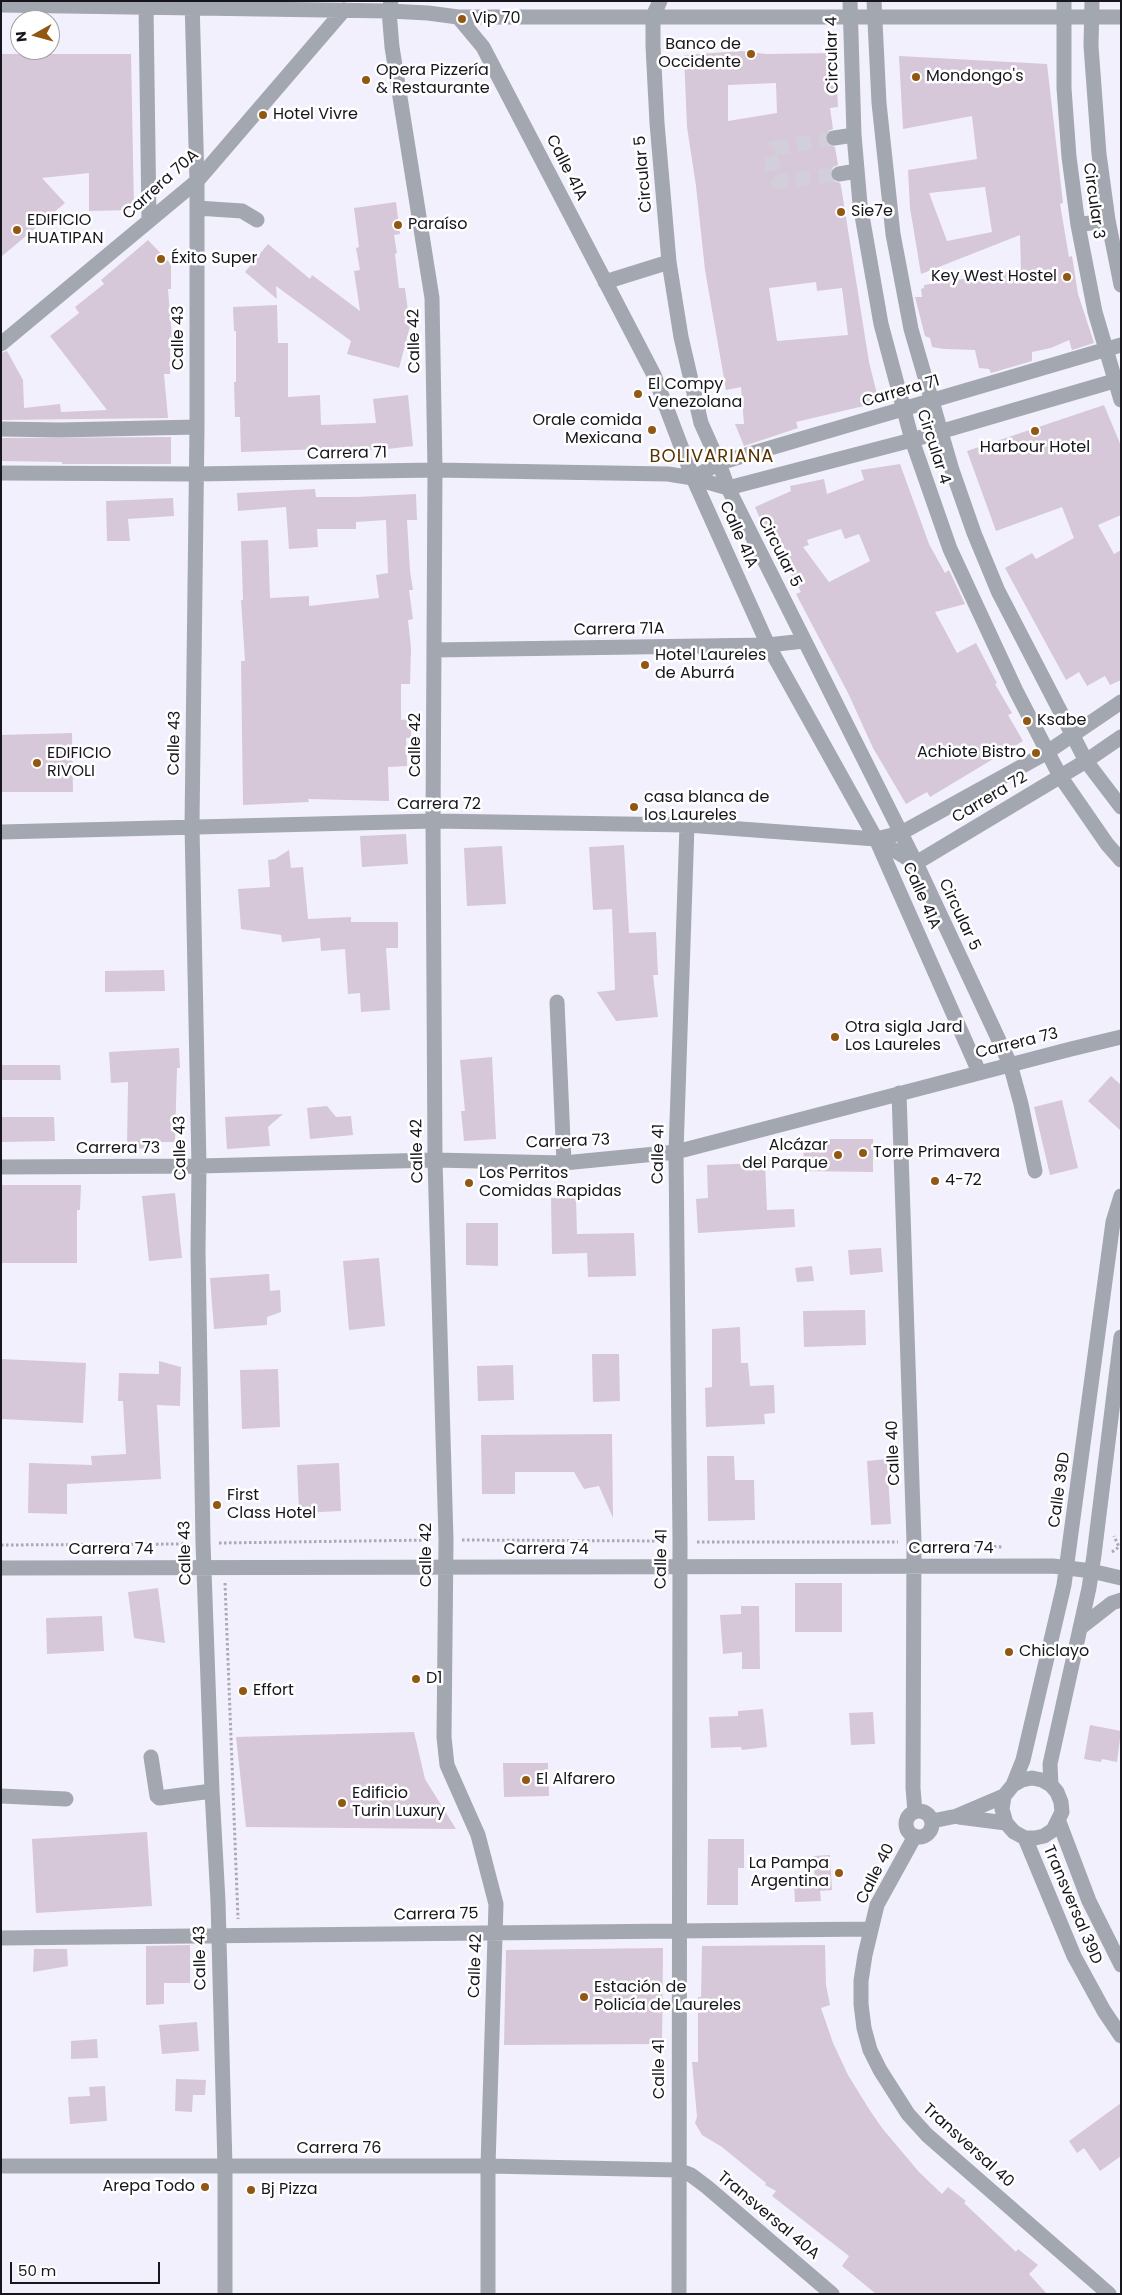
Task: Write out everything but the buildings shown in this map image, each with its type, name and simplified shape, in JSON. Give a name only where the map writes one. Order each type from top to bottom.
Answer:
[{"type":"street","name":"Circular 5","points":[[646,1],[654,16]]},
{"type":"street","name":"Circular 5","points":[[660,1],[654,16],[657,124],[669,262],[681,337],[701,423],[728,488],[916,863],[1010,1064],[1021,1104],[1035,1171]]},
{"type":"street","name":"Circular 3","points":[[1064,1],[1065,98],[1069,157],[1078,226],[1105,350],[1118,380],[1121,400]]},
{"type":"street","name":"Circular 3","points":[[1092,1],[1094,96],[1099,154],[1108,220],[1121,285]]},
{"type":"street","points":[[1,5],[146,7],[192,4],[344,10],[390,6],[458,17],[654,16],[874,9],[1063,17],[1121,17]]},
{"type":"street","name":"Calle 43","points":[[192,4],[197,181],[197,427],[192,826],[199,1166],[203,1567],[218,1901],[225,2167],[225,2294]]},
{"type":"street","name":"Calle 42","points":[[390,6],[392,47],[432,298],[435,470],[433,821],[436,1160],[446,1540],[444,1737],[447,1765],[478,1835],[496,1904],[488,2166],[488,2294]]},
{"type":"street","points":[[146,7],[149,220]]},
{"type":"street","name":"Circular 4","points":[[850,9],[854,135],[865,238],[879,315],[912,440],[933,504],[973,602],[1046,753],[1107,844],[1121,860]]},
{"type":"street","name":"Circular 4","points":[[874,9],[879,103],[893,234],[911,329],[940,431],[974,534],[998,591],[1086,761],[1121,807]]},
{"type":"street","name":"Carrera 70A","points":[[1,344],[197,181],[344,10]]},
{"type":"street","name":"Calle 41A","points":[[458,17],[483,47],[654,376],[693,478],[768,645],[876,839],[979,1072]]},
{"type":"street","points":[[834,138],[854,135]]},
{"type":"street","points":[[839,174],[857,171]]},
{"type":"street","points":[[197,208],[242,211],[257,220]]},
{"type":"street","points":[[1078,226],[1108,220]]},
{"type":"street","points":[[865,238],[893,234]]},
{"type":"street","points":[[605,282],[669,262]]},
{"type":"street","name":"Carrera 71","points":[[693,478],[719,463],[1121,346]]},
{"type":"street","points":[[728,488],[912,440],[1118,380]]},
{"type":"street","points":[[1,429],[60,430],[197,427]]},
{"type":"street","name":"Carrera 71","points":[[1,473],[196,474],[435,470],[668,474],[693,478],[728,488]]},
{"type":"street","points":[[973,602],[998,591]]},
{"type":"street","name":"Carrera 71A","points":[[434,650],[768,645],[804,641]]},
{"type":"street","name":"Carrera 72","points":[[1,832],[433,821],[687,825],[876,839],[901,833],[1046,753],[1073,737],[1121,702]]},
{"type":"street","name":"Carrera 72","points":[[876,839],[916,863],[1086,761],[1121,737]]},
{"type":"street","name":"Calle 41","points":[[679,2294],[680,1542],[676,1152],[687,825]]},
{"type":"street","points":[[557,1002],[564,1163]]},
{"type":"street","name":"Carrera 73","points":[[1,1167],[199,1166],[436,1160],[564,1163],[676,1152],[1010,1064],[1121,1038]]},
{"type":"street","name":"Calle 40","points":[[899,1093],[914,1542],[914,1812]]},
{"type":"street","name":"Calle 39D","points":[[1009,1790],[1023,1760],[1067,1567],[1113,1222],[1121,1196]]},
{"type":"street","points":[[1009,1790],[1002,1809],[1006,1823],[1014,1832],[1025,1838],[1035,1838],[1044,1836],[1053,1830],[1059,1822],[1062,1812],[1061,1802],[1051,1785],[1050,1764],[1091,1571],[1121,1337]]},
{"type":"street","name":"Carrera 74","points":[[1,1568],[1067,1567],[1121,1578]]},
{"type":"street","points":[[1080,1628],[1112,1604],[1121,1600]]},
{"type":"street","points":[[151,1756],[156,1796],[159,1798],[212,1791]]},
{"type":"street","points":[[932,1821],[957,1816],[1009,1790],[1022,1780],[1032,1778],[1042,1780],[1051,1785]]},
{"type":"street","points":[[1,1796],[66,1799]]},
{"type":"street","points":[[914,1812],[924,1812],[932,1821],[932,1827],[923,1836],[915,1836],[909,1832],[906,1823],[909,1816],[914,1812]]},
{"type":"street","points":[[957,1816],[1006,1823]]},
{"type":"street","name":"Transversal 39D","points":[[1059,1822],[1089,1901],[1121,1964]]},
{"type":"street","name":"Calle 40","points":[[870,1929],[877,1905],[915,1836]]},
{"type":"street","name":"Transversal 39D","points":[[1025,1838],[1074,1956],[1100,2004],[1121,2036]]},
{"type":"street","name":"Carrera 75","points":[[1,1938],[870,1929]]},
{"type":"street","name":"Transversal 40","points":[[870,1929],[861,1981],[864,2028],[870,2050],[880,2070],[908,2114],[927,2135],[1109,2294]]},
{"type":"street","name":"Carrera 76","points":[[1,2166],[488,2166],[678,2170]]},
{"type":"street","name":"Transversal 40A","points":[[678,2170],[691,2175],[707,2187],[832,2294]]},
{"type":"path","points":[[1,1545],[446,1540],[914,1542],[1009,1547]]},
{"type":"path","points":[[224,1568],[239,1935]]},
{"type":"tunnel","points":[[834,138],[774,148],[771,155],[774,178],[779,182],[839,174]]},
{"type":"place","name":"Vip 70","points":[[462,19]]},
{"type":"place","name":"Banco de Occidente","points":[[751,54]]},
{"type":"place","name":"Mondongo's","points":[[916,77]]},
{"type":"place","name":"Opera Pizzería & Restaurante","points":[[366,80]]},
{"type":"place","name":"Hotel Vivre","points":[[263,115]]},
{"type":"place","name":"Sie7e","points":[[841,212]]},
{"type":"place","name":"Paraíso","points":[[398,225]]},
{"type":"place","name":"EDIFICIO HUATIPAN","points":[[17,230]]},
{"type":"place","name":"Éxito Super","points":[[161,259]]},
{"type":"place","name":"Key West Hostel","points":[[1067,277]]},
{"type":"place","name":"El Compy Venezolana","points":[[638,394]]},
{"type":"place","name":"Orale comida Mexicana","points":[[652,430]]},
{"type":"place","name":"Harbour Hotel","points":[[1035,431]]},
{"type":"place","name":"Hotel Laureles de Aburrá","points":[[645,665]]},
{"type":"place","name":"Ksabe","points":[[1027,721]]},
{"type":"place","name":"Achiote Bistro","points":[[1036,753]]},
{"type":"place","name":"EDIFICIO RIVOLI","points":[[37,763]]},
{"type":"place","name":"casa blanca de los Laureles","points":[[634,807]]},
{"type":"place","name":"Otra sigla Jard Los Laureles","points":[[835,1037]]},
{"type":"place","name":"Torre Primavera","points":[[863,1153]]},
{"type":"place","name":"Alcázar del Parque","points":[[838,1155]]},
{"type":"place","name":"4-72","points":[[935,1181]]},
{"type":"place","name":"Los Perritos Comidas Rapidas","points":[[469,1183]]},
{"type":"place","name":"First Class Hotel","points":[[217,1505]]},
{"type":"place","name":"Chiclayo","points":[[1009,1652]]},
{"type":"place","name":"D1","points":[[416,1679]]},
{"type":"place","name":"Effort","points":[[243,1691]]},
{"type":"place","name":"El Alfarero","points":[[526,1780]]},
{"type":"place","name":"Edificio Turin Luxury","points":[[342,1803]]},
{"type":"place","name":"La Pampa Argentina","points":[[839,1873]]},
{"type":"place","name":"Estación de Policía de Laureles","points":[[584,1997]]},
{"type":"place","name":"Arepa Todo","points":[[205,2187]]},
{"type":"place","name":"Bj Pizza","points":[[251,2190]]},
{"type":"district","name":"BOLIVARIANA","points":[[712,457]]}]
